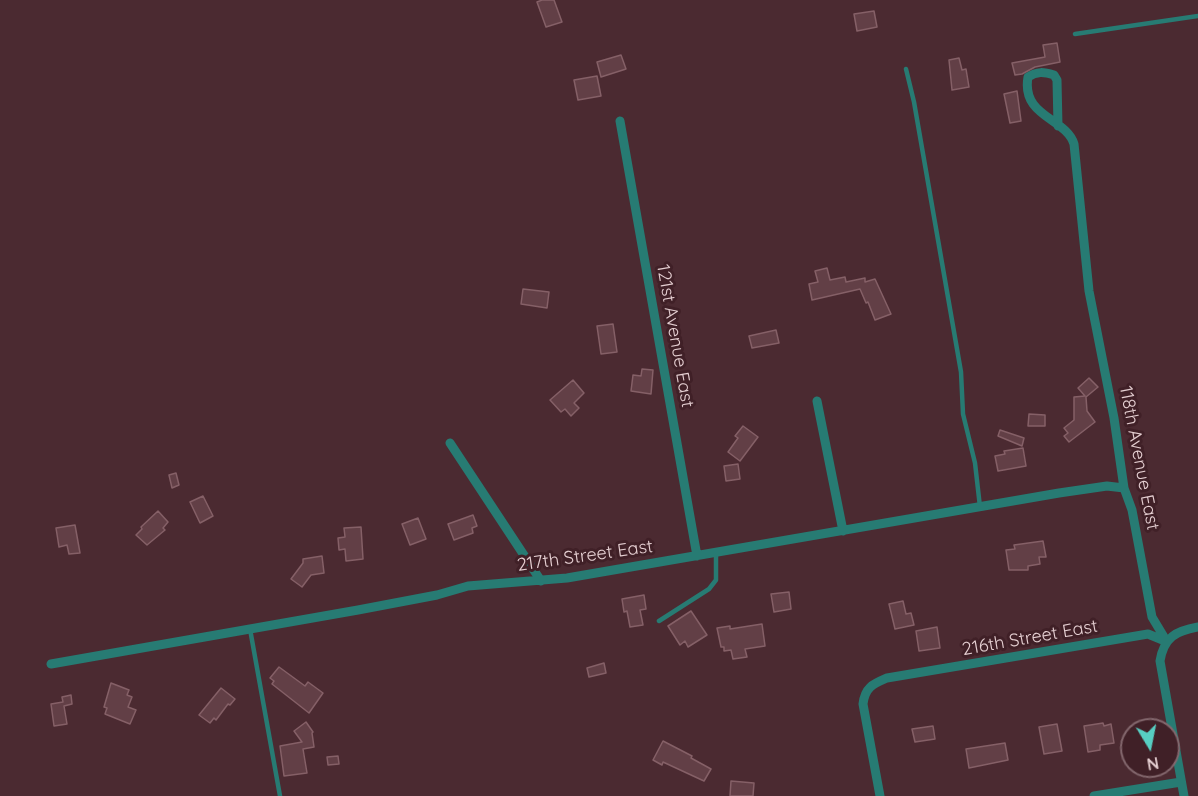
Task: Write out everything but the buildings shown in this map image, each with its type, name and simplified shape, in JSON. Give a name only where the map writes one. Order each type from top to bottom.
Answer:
[{"type":"street","name":"118th Avenue East","points":[[1058,126],[1057,80],[1054,75],[1045,72],[1035,73],[1028,77],[1027,85],[1033,105],[1058,126],[1074,144],[1089,291],[1114,418],[1124,488],[1132,510],[1152,617],[1167,642]]},
{"type":"street","name":"121st Avenue East","points":[[620,121],[697,556]]},
{"type":"street","points":[[817,401],[843,531]]},
{"type":"street","points":[[450,443],[540,581]]},
{"type":"street","name":"217th Street East","points":[[51,664],[437,595],[468,586],[540,581],[1107,486],[1124,488]]},
{"type":"street","points":[[1184,796],[1160,661],[1163,647],[1167,642],[1176,634],[1198,627]]},
{"type":"street","name":"216th Street East","points":[[880,796],[863,704],[866,691],[870,686],[887,678],[1148,634],[1167,642]]},
{"type":"street","points":[[1094,796],[1181,782]]},
{"type":"lane","points":[[1075,34],[1198,16]]},
{"type":"lane","points":[[906,69],[961,372],[963,414],[975,463],[980,507]]},
{"type":"lane","points":[[659,621],[709,589],[716,580],[716,553]]},
{"type":"lane","points":[[250,629],[280,796]]}]
